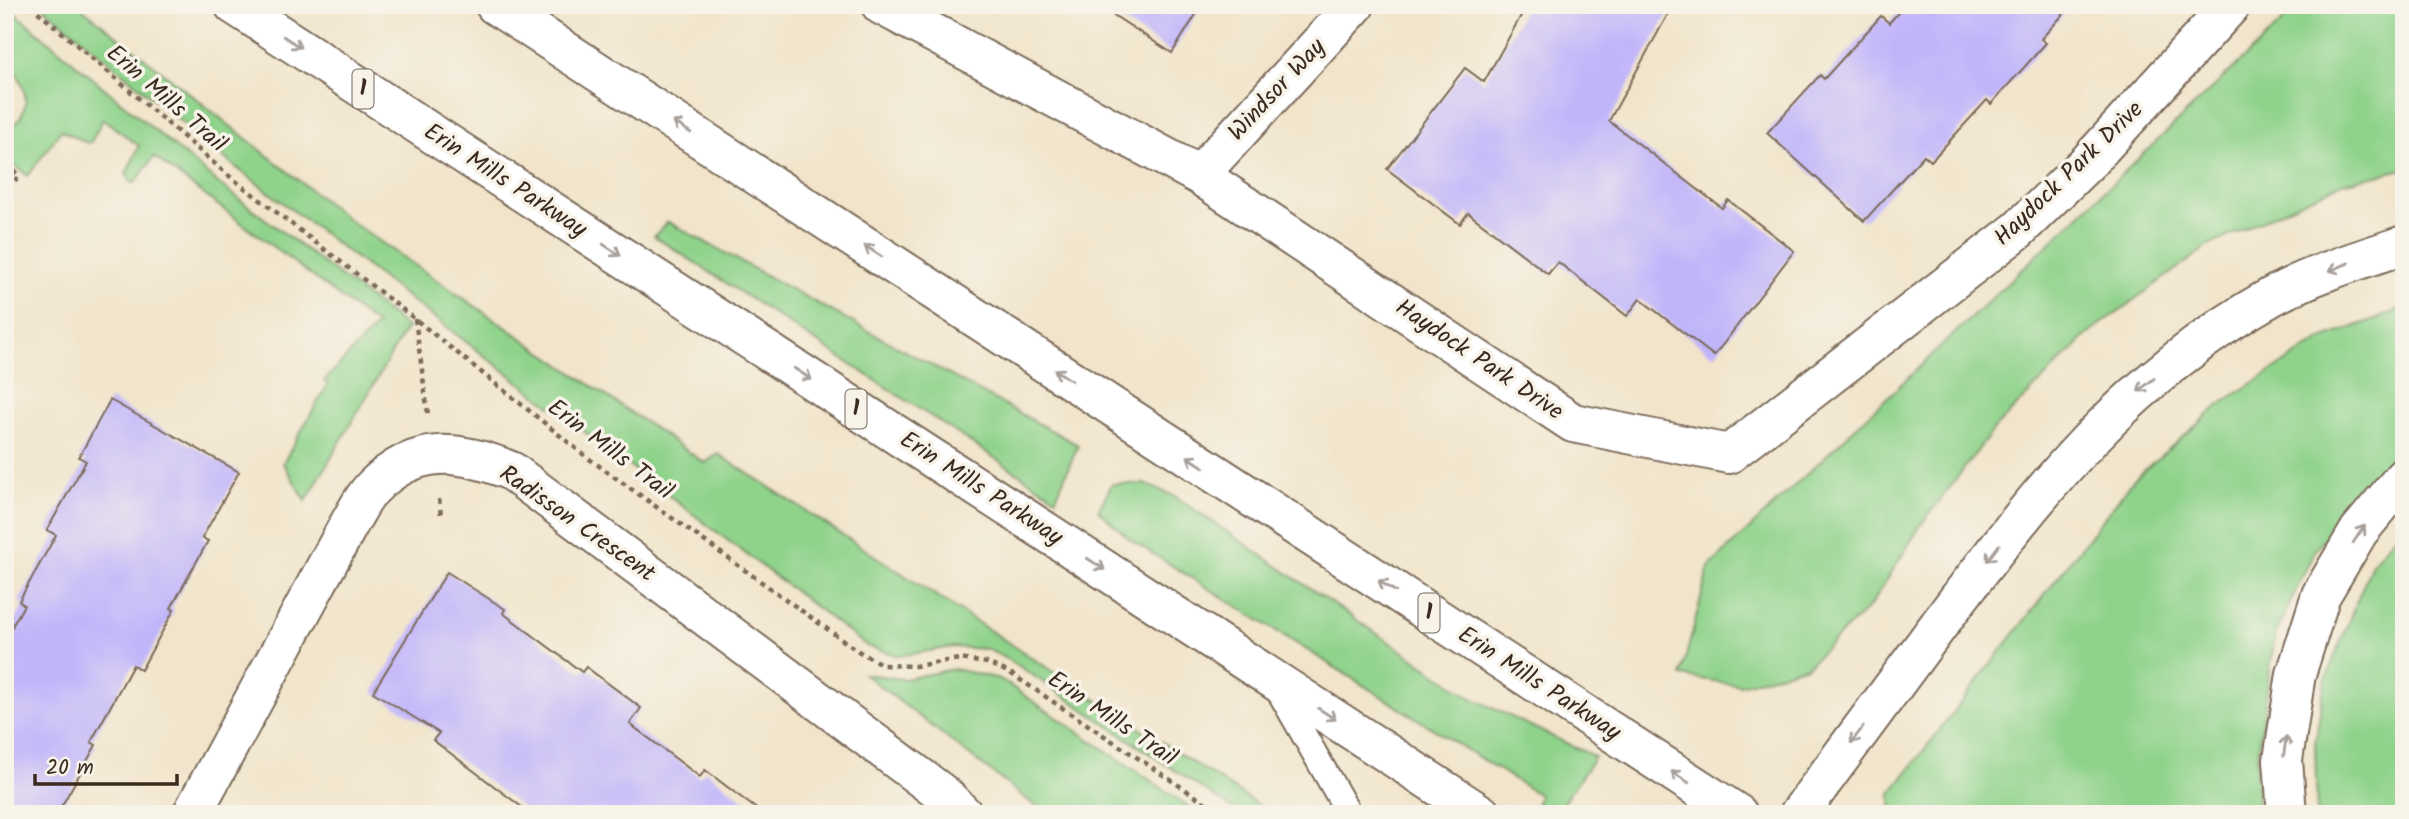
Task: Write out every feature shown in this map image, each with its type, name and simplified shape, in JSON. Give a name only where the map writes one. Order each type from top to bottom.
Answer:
[{"type":"main road","name":"Erin Mills Parkway","points":[[234,5],[1481,814]]},
{"type":"main road","name":"Erin Mills Parkway","points":[[495,5],[1738,814]]},
{"type":"main road","name":"Haydock Park Drive","points":[[881,5],[1199,175],[1573,423],[1729,454],[2018,230],[2091,160],[2231,5]]},
{"type":"main road","name":"Windsor Way","points":[[1199,175],[1355,5]]},
{"type":"main road","points":[[1799,814],[2015,523],[2080,448],[2137,392],[2199,342],[2272,297],[2348,263],[2404,245]]},
{"type":"main road","name":"Radisson Crescent","points":[[191,814],[349,524],[372,488],[401,464],[433,454],[477,457],[510,471],[944,795],[963,814]]},
{"type":"main road","points":[[2287,814],[2283,760],[2295,674],[2321,595],[2360,531],[2404,477]]},
{"type":"lane","points":[[1270,677],[1349,814]]},
{"type":"path","name":"Erin Mills Trail","points":[[30,5],[228,175],[415,319],[588,458],[858,651],[883,665],[915,666],[959,659],[988,663],[1010,673],[1222,814]]},
{"type":"path","points":[[5,164],[19,175],[5,195]]},
{"type":"green space","points":[[5,5],[218,183],[407,327],[306,501],[283,463],[328,384],[324,381],[377,325],[154,157],[135,183],[132,183],[126,174],[139,146],[103,119],[91,142],[87,143],[61,130],[28,176],[5,158],[5,134],[22,115],[25,98],[19,78],[5,63]]},
{"type":"green space","points":[[41,5],[78,5],[350,221],[705,463],[718,454],[1272,814],[1240,814],[1013,662],[987,649],[953,647],[899,656],[867,646],[233,165]]},
{"type":"green space","points":[[2300,5],[2404,5],[2404,169],[2342,183],[2208,246],[2089,333],[1995,428],[1921,525],[1871,605],[1807,666],[1740,685],[1681,676],[1709,567]]},
{"type":"green space","points":[[668,222],[1078,445],[1056,498],[654,236]]},
{"type":"green space","points":[[2404,308],[2404,442],[2315,550],[2275,635],[2256,766],[2259,814],[1891,814],[1891,793],[2134,479],[2222,403],[2322,339]]},
{"type":"green space","points":[[1112,484],[1145,484],[1174,496],[1472,698],[1595,757],[1555,814],[1546,814],[1536,808],[1539,795],[1131,540],[1098,510]]},
{"type":"green space","points":[[2404,527],[2404,814],[2317,814],[2315,743],[2325,681],[2372,563]]},
{"type":"green space","points":[[954,669],[1000,679],[1200,814],[1046,814],[864,674],[904,679]]},
{"type":"building","points":[[1098,5],[1202,5],[1172,53]]},
{"type":"building","points":[[1527,5],[1673,5],[1609,121],[1722,208],[1728,200],[1794,251],[1714,356],[1640,299],[1627,316],[1558,262],[1548,274],[1468,213],[1460,224],[1387,169],[1465,68],[1484,82]]},
{"type":"building","points":[[1905,5],[2072,5],[2041,39],[2046,43],[1991,104],[1987,100],[1931,161],[1924,155],[1864,221],[1767,133],[1820,75],[1824,79],[1881,16],[1889,23]]},
{"type":"building","points":[[110,400],[239,472],[202,538],[208,541],[171,608],[174,610],[141,670],[133,665],[91,742],[96,745],[57,814],[5,814],[5,639],[24,605],[19,601],[56,535],[47,530],[86,461],[79,457]]},
{"type":"building","points":[[447,572],[505,609],[503,613],[582,672],[586,667],[641,708],[630,724],[700,777],[705,770],[763,814],[531,814],[433,740],[439,733],[373,692]]}]
